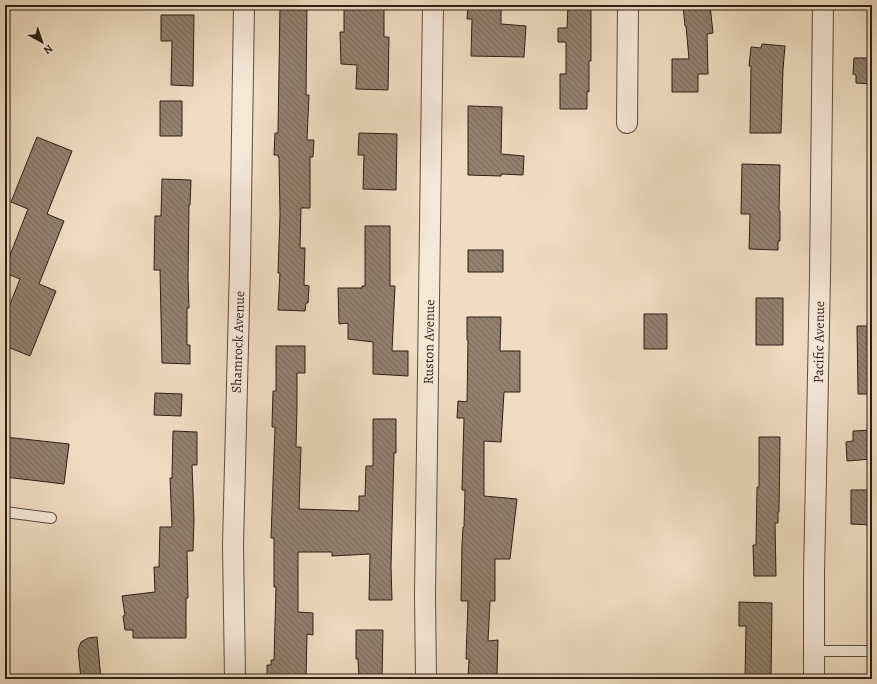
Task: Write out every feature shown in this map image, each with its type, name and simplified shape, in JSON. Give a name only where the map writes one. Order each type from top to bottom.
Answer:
[{"type":"street","name":"Shamrock Avenue","points":[[234,679],[233,545],[240,266],[244,5]]},
{"type":"street","name":"Ruston Avenue","points":[[426,679],[434,5]]},
{"type":"street","points":[[627,123],[628,5]]},
{"type":"street","name":"Pacific Avenue","points":[[814,679],[814,574],[820,292],[823,5]]},
{"type":"lane","points":[[5,512],[51,518]]},
{"type":"lane","points":[[814,651],[872,651]]},
{"type":"building","points":[[280,5],[307,5],[306,95],[309,95],[307,140],[314,140],[313,157],[310,157],[310,208],[301,208],[300,248],[305,248],[304,285],[309,286],[308,303],[306,303],[305,311],[278,310],[280,273],[278,273],[280,215],[279,157],[278,155],[274,155],[275,133],[278,133]]},
{"type":"building","points":[[384,5],[384,37],[389,37],[388,90],[356,89],[357,65],[341,64],[340,32],[344,32],[344,6]]},
{"type":"building","points":[[468,5],[501,5],[501,24],[526,26],[524,57],[471,56],[472,19],[467,19]]},
{"type":"building","points":[[568,5],[591,5],[591,61],[589,61],[589,92],[587,91],[587,109],[560,109],[560,74],[566,74],[566,42],[558,42],[558,28],[567,28]]},
{"type":"building","points":[[683,5],[710,5],[713,33],[707,34],[708,74],[698,74],[698,92],[672,92],[672,59],[689,59]]},
{"type":"building","points":[[161,15],[194,15],[193,86],[171,85],[172,41],[161,41]]},
{"type":"building","points":[[762,44],[785,46],[781,133],[750,133],[751,66],[749,66],[751,47],[761,48]]},
{"type":"building","points":[[854,58],[872,58],[872,84],[856,83],[856,75],[853,74]]},
{"type":"building","points":[[160,101],[182,101],[182,136],[160,136]]},
{"type":"building","points":[[468,106],[502,107],[501,154],[524,156],[523,175],[468,175]]},
{"type":"building","points":[[359,133],[397,134],[396,190],[363,189],[364,155],[358,155]]},
{"type":"building","points":[[37,137],[72,151],[47,214],[64,221],[39,284],[56,291],[30,356],[5,346],[5,317],[20,279],[5,273],[5,268],[28,209],[11,202]]},
{"type":"building","points":[[742,164],[780,165],[780,241],[778,241],[778,250],[749,249],[750,214],[741,214]]},
{"type":"building","points":[[162,179],[191,180],[189,205],[189,308],[187,308],[187,345],[190,345],[190,364],[162,363],[160,270],[154,270],[155,216],[161,216]]},
{"type":"building","points":[[365,226],[390,226],[390,286],[395,286],[392,351],[408,351],[408,376],[373,374],[373,342],[348,339],[348,323],[339,324],[338,288],[362,288],[362,286],[365,286]]},
{"type":"building","points":[[468,250],[503,250],[503,272],[468,272]]},
{"type":"building","points":[[756,298],[783,298],[783,345],[756,345]]},
{"type":"building","points":[[644,314],[667,314],[667,349],[644,349]]},
{"type":"building","points":[[467,317],[501,317],[500,351],[520,351],[520,392],[504,392],[501,442],[484,441],[484,496],[517,499],[510,559],[495,559],[495,601],[490,601],[488,641],[498,640],[497,674],[494,674],[494,679],[468,679],[469,659],[466,659],[468,601],[461,601],[465,490],[462,490],[464,418],[457,418],[458,401],[467,402]]},
{"type":"building","points":[[857,326],[872,326],[872,394],[858,394]]},
{"type":"building","points":[[276,346],[305,346],[305,373],[297,373],[296,447],[301,447],[299,509],[359,511],[359,496],[365,496],[366,466],[373,466],[373,419],[396,419],[391,566],[392,600],[369,600],[370,554],[332,556],[332,552],[298,552],[298,612],[313,613],[313,635],[307,634],[306,679],[267,679],[267,665],[271,665],[271,660],[274,660],[276,587],[274,587],[274,538],[271,538],[275,427],[272,427],[273,391],[276,391]]},
{"type":"building","points":[[155,393],[182,394],[181,416],[154,415]]},
{"type":"building","points":[[872,430],[872,459],[847,461],[846,442],[853,441],[853,431]]},
{"type":"building","points":[[173,431],[197,432],[197,465],[192,465],[194,519],[193,551],[187,551],[188,598],[186,598],[186,638],[133,638],[133,630],[125,630],[123,616],[125,615],[122,596],[155,592],[154,567],[159,567],[160,527],[172,527],[170,478],[172,478]]},
{"type":"building","points":[[5,437],[69,444],[64,484],[5,477]]},
{"type":"building","points":[[759,437],[780,437],[779,512],[778,523],[775,523],[776,576],[754,576],[753,545],[756,545],[757,487],[759,487]]},
{"type":"building","points":[[851,490],[872,490],[872,525],[851,524]]},
{"type":"building","points":[[739,602],[772,603],[771,679],[745,679],[746,626],[739,626]]},
{"type":"building","points":[[356,630],[383,630],[382,679],[359,679],[358,659],[356,659]]},
{"type":"building","points":[[97,637],[101,679],[81,679],[78,650],[81,642],[88,638]]}]
